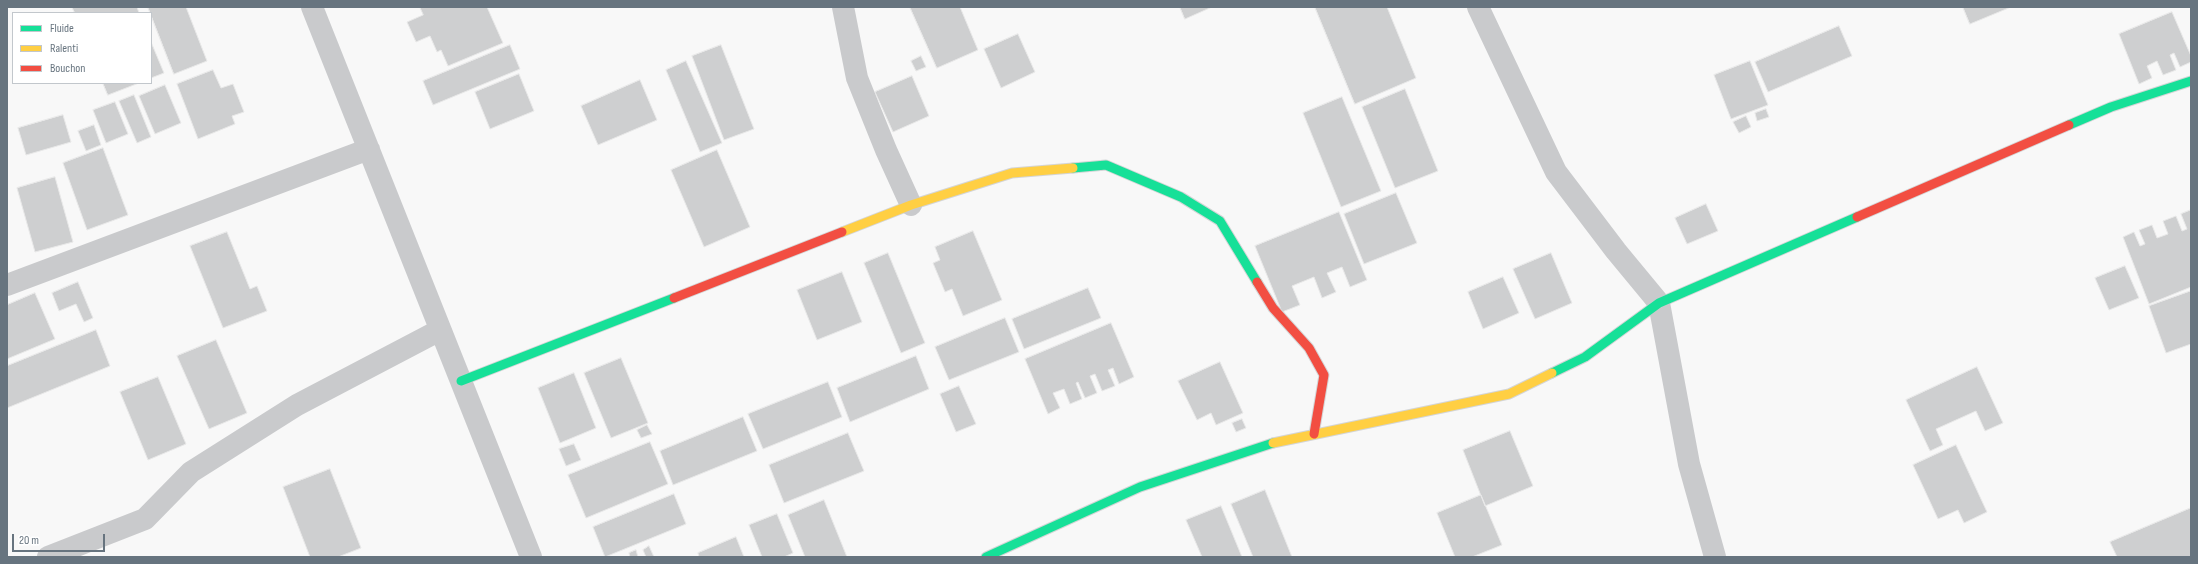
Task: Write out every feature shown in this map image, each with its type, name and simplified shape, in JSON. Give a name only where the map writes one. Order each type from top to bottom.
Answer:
[{"type":"street","points":[[312,7],[531,557]]},
{"type":"street","points":[[843,7],[857,78],[886,150],[911,205]]},
{"type":"street","points":[[1478,7],[1556,172],[1616,252],[1659,303],[1689,464],[1715,557]]},
{"type":"street","points":[[986,557],[1140,487],[1271,443],[1509,394],[1585,357],[1659,303],[2111,107],[2191,81]]},
{"type":"street","points":[[7,285],[369,149]]},
{"type":"street","points":[[460,381],[911,205],[1012,172],[1106,165],[1181,197],[1220,221],[1273,308],[1309,348],[1324,375],[1314,434]]},
{"type":"street","points":[[48,557],[145,519],[191,472],[296,405],[440,330]]},
{"type":"building","points":[[72,7],[137,7],[139,12],[74,12]]},
{"type":"building","points":[[148,7],[186,7],[207,61],[174,74],[152,17],[152,12],[150,12]]},
{"type":"building","points":[[420,7],[487,7],[503,43],[448,66],[441,50],[437,52],[430,36],[416,42],[407,22],[423,15]]},
{"type":"building","points":[[910,7],[960,7],[978,50],[937,68]]},
{"type":"building","points":[[1180,7],[1212,7],[1185,19]]},
{"type":"building","points":[[1315,7],[1387,7],[1416,78],[1355,104]]},
{"type":"building","points":[[1963,7],[2011,7],[1970,24]]},
{"type":"building","points":[[2172,12],[2191,56],[2191,62],[2180,67],[2174,53],[2170,55],[2176,70],[2163,75],[2157,61],[2147,66],[2152,78],[2139,84],[2119,34]]},
{"type":"building","points":[[1839,26],[1852,56],[1768,92],[1755,62]]},
{"type":"building","points":[[1018,34],[1035,72],[1001,88],[984,49]]},
{"type":"building","points":[[152,44],[164,73],[152,78]]},
{"type":"building","points":[[510,45],[520,69],[433,105],[423,81]]},
{"type":"building","points":[[721,45],[754,129],[724,140],[692,56]]},
{"type":"building","points":[[921,56],[926,67],[916,71],[911,61]]},
{"type":"building","points":[[686,61],[722,143],[700,152],[666,70]]},
{"type":"building","points":[[1750,61],[1768,105],[1731,119],[1714,75]]},
{"type":"building","points":[[213,70],[221,88],[233,84],[244,112],[232,116],[235,124],[198,139],[177,84]]},
{"type":"building","points":[[519,74],[534,111],[490,129],[475,92]]},
{"type":"building","points":[[912,76],[929,116],[893,132],[875,92]]},
{"type":"building","points":[[640,80],[657,120],[598,145],[581,106]]},
{"type":"building","points":[[103,84],[136,84],[108,95]]},
{"type":"building","points":[[165,85],[181,123],[155,134],[139,96]]},
{"type":"building","points":[[1405,89],[1438,171],[1395,188],[1362,107]]},
{"type":"building","points":[[134,95],[151,137],[137,143],[119,101]]},
{"type":"building","points":[[1342,97],[1381,191],[1341,207],[1303,113]]},
{"type":"building","points":[[115,102],[128,134],[106,143],[93,110]]},
{"type":"building","points":[[1766,109],[1769,117],[1757,121],[1755,113]]},
{"type":"building","points":[[63,115],[71,142],[26,155],[18,128]]},
{"type":"building","points":[[1746,116],[1751,127],[1739,133],[1733,122]]},
{"type":"building","points":[[94,125],[101,145],[86,151],[78,131]]},
{"type":"building","points":[[103,148],[128,215],[87,230],[63,163]]},
{"type":"building","points":[[717,150],[750,227],[704,247],[671,170]]},
{"type":"building","points":[[55,177],[73,242],[35,252],[17,188]]},
{"type":"building","points":[[1396,193],[1417,243],[1364,264],[1344,214]]},
{"type":"building","points":[[1706,204],[1718,231],[1687,244],[1675,218]]},
{"type":"building","points":[[2191,210],[2191,287],[2149,304],[2123,237],[2134,232],[2140,246],[2145,244],[2139,230],[2152,225],[2157,238],[2168,234],[2163,221],[2176,216],[2182,231],[2187,229],[2181,214]]},
{"type":"building","points":[[1339,212],[1367,280],[1350,287],[1342,267],[1327,273],[1336,292],[1322,298],[1314,277],[1292,286],[1300,305],[1282,312],[1255,246]]},
{"type":"building","points":[[973,231],[1002,300],[963,316],[952,289],[945,292],[933,263],[940,260],[935,247]]},
{"type":"building","points":[[227,232],[250,289],[257,286],[267,311],[223,328],[190,246]]},
{"type":"building","points":[[888,253],[925,343],[901,353],[864,263]]},
{"type":"building","points":[[1551,253],[1572,303],[1535,319],[1513,269]]},
{"type":"building","points":[[2125,266],[2139,298],[2109,310],[2095,278]]},
{"type":"building","points":[[842,272],[862,322],[817,340],[797,290]]},
{"type":"building","points":[[1503,277],[1519,313],[1483,329],[1468,292]]},
{"type":"building","points":[[78,282],[93,318],[84,322],[76,304],[59,311],[52,293]]},
{"type":"building","points":[[1088,288],[1101,318],[1024,349],[1012,319]]},
{"type":"building","points":[[2191,291],[2191,344],[2166,353],[2149,306]]},
{"type":"building","points":[[35,293],[55,339],[7,359],[7,305]]},
{"type":"building","points":[[1005,318],[1019,352],[949,380],[935,347]]},
{"type":"building","points":[[1111,323],[1134,377],[1119,384],[1113,368],[1108,370],[1115,386],[1102,391],[1095,374],[1090,376],[1097,393],[1085,398],[1078,382],[1076,383],[1082,399],[1070,404],[1064,389],[1053,393],[1060,408],[1048,414],[1025,359]]},
{"type":"building","points":[[96,330],[110,366],[7,408],[7,366]]},
{"type":"building","points":[[216,340],[247,413],[209,429],[177,356]]},
{"type":"building","points":[[916,356],[929,389],[850,422],[837,388]]},
{"type":"building","points":[[621,358],[648,423],[611,438],[584,373]]},
{"type":"building","points":[[1220,362],[1243,413],[1216,425],[1211,413],[1197,420],[1178,381]]},
{"type":"building","points":[[1977,367],[2003,423],[1985,431],[1976,411],[1936,429],[1943,445],[1930,451],[1906,400]]},
{"type":"building","points":[[574,373],[596,428],[560,443],[538,388]]},
{"type":"building","points":[[158,377],[186,444],[148,460],[120,392]]},
{"type":"building","points":[[828,382],[842,417],[763,449],[748,414]]},
{"type":"building","points":[[959,386],[976,424],[956,432],[940,394]]},
{"type":"building","points":[[743,417],[757,451],[673,485],[660,451]]},
{"type":"building","points":[[1242,419],[1246,428],[1236,432],[1232,423]]},
{"type":"building","points":[[647,425],[652,434],[641,438],[637,430]]},
{"type":"building","points":[[1510,431],[1533,486],[1485,506],[1463,450]]},
{"type":"building","points":[[848,433],[864,471],[784,503],[769,465]]},
{"type":"building","points":[[650,442],[668,484],[586,518],[568,475]]},
{"type":"building","points":[[574,444],[581,460],[566,466],[559,449]]},
{"type":"building","points":[[1956,445],[1987,512],[1964,523],[1958,510],[1938,519],[1913,465]]},
{"type":"building","points":[[330,469],[361,548],[338,557],[310,557],[283,487]]},
{"type":"building","points":[[1265,490],[1292,557],[1253,557],[1231,504]]},
{"type":"building","points":[[674,494],[686,524],[605,557],[593,527]]},
{"type":"building","points":[[1481,495],[1502,545],[1472,557],[1455,557],[1437,513]]},
{"type":"building","points":[[824,500],[847,557],[805,557],[788,515]]},
{"type":"building","points":[[1221,506],[1242,557],[1202,557],[1186,520]]},
{"type":"building","points":[[2191,508],[2191,557],[2117,557],[2110,542]]},
{"type":"building","points":[[777,514],[793,553],[784,557],[762,557],[749,525]]},
{"type":"building","points":[[736,537],[744,557],[699,557],[698,553]]},
{"type":"building","points":[[649,546],[654,557],[646,557],[643,550]]},
{"type":"building","points":[[636,550],[638,557],[630,557],[629,553]]},
{"type":"traffic: fast","points":[[2069,125],[2111,107],[2191,81]]},
{"type":"traffic: fast","points":[[1073,168],[1106,165],[1181,197],[1220,221],[1257,282]]},
{"type":"traffic: fast","points":[[1552,373],[1585,357],[1659,303],[1857,217]]},
{"type":"traffic: fast","points":[[461,381],[674,298]]},
{"type":"traffic: fast","points":[[986,557],[1140,487],[1273,443]]},
{"type":"traffic: slow","points":[[842,232],[911,205],[1012,173],[1073,168]]},
{"type":"traffic: slow","points":[[1273,443],[1509,394],[1552,373]]},
{"type":"traffic: jam","points":[[1857,217],[2069,125]]},
{"type":"traffic: jam","points":[[674,298],[842,232]]},
{"type":"traffic: jam","points":[[1257,282],[1273,308],[1309,348],[1324,375],[1314,434]]}]
